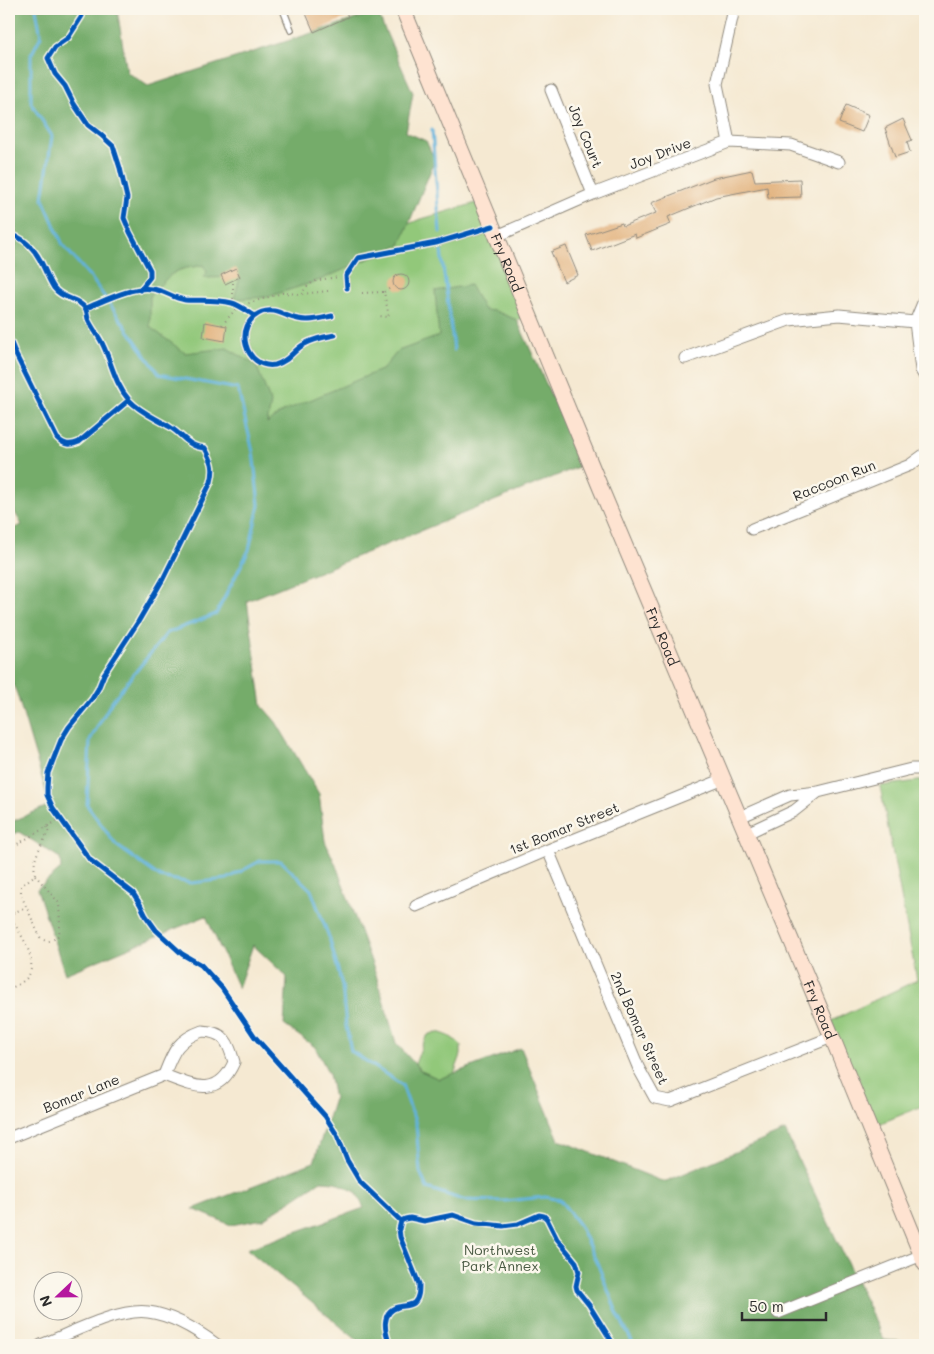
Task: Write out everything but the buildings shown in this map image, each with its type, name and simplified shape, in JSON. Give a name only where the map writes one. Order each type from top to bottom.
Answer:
[{"type":"street","name":"Fry Road","points":[[403,9],[924,1260]]},
{"type":"street","points":[[729,142],[717,84],[734,9]]},
{"type":"street","name":"Joy Court","points":[[551,90],[593,194]]},
{"type":"street","name":"Joy Drive","points":[[495,231],[729,142],[791,145],[839,162]]},
{"type":"street","points":[[925,298],[915,322],[921,370],[925,377]]},
{"type":"street","points":[[685,358],[789,320],[839,315],[915,322]]},
{"type":"street","name":"Raccoon Run","points":[[752,529],[910,465],[925,454]]},
{"type":"street","points":[[740,817],[790,795],[818,792],[910,769],[925,769]]},
{"type":"street","name":"1st Bomar Street","points":[[416,906],[724,779]]},
{"type":"street","points":[[747,833],[794,811],[818,792]]},
{"type":"street","name":"2nd Bomar Street","points":[[548,850],[639,1070],[655,1098],[670,1101],[832,1037]]},
{"type":"street","points":[[202,1031],[213,1031],[225,1039],[234,1062],[230,1072],[211,1087],[197,1086],[164,1075],[180,1042],[189,1035],[202,1031]]},
{"type":"street","name":"Bomar Lane","points":[[9,1138],[164,1075]]},
{"type":"street","points":[[778,1312],[924,1260]]},
{"type":"street","points":[[41,1345],[102,1320],[126,1313],[147,1312],[168,1317],[199,1332],[217,1345]]},
{"type":"lane","points":[[283,9],[291,30]]},
{"type":"lane","points":[[347,288],[346,276],[358,258],[495,231]]},
{"type":"lane","points":[[332,316],[306,320],[297,319],[278,311],[269,310],[260,313],[250,320],[244,334],[246,347],[253,358],[265,365],[277,364],[288,359],[304,344],[319,338],[335,335]]},
{"type":"path","points":[[302,294],[305,288],[317,280],[346,276]]},
{"type":"path","points":[[232,283],[233,303]]},
{"type":"path","points":[[362,293],[384,292],[392,287]]},
{"type":"path","points":[[222,325],[230,313],[246,304],[282,293],[302,294],[328,291]]},
{"type":"path","points":[[378,316],[388,317],[384,292]]},
{"type":"path","points":[[223,302],[233,303],[255,316]]},
{"type":"path","points":[[56,814],[65,826]]},
{"type":"path","points":[[9,849],[60,819]]},
{"type":"path","points":[[36,875],[21,886],[21,895],[43,940],[50,942],[58,935],[60,926],[59,903],[36,875],[34,866],[36,855],[48,830],[47,827]]},
{"type":"path","points":[[9,989],[25,979],[30,970],[29,953],[9,915],[26,907]]},
{"type":"green space","name":"Northwest Park Annex","points":[[9,9],[117,9],[127,72],[148,86],[377,12],[413,93],[406,132],[426,141],[435,160],[400,245],[320,280],[267,297],[234,299],[240,277],[204,278],[207,272],[203,265],[183,269],[168,278],[150,296],[150,327],[185,353],[227,348],[256,365],[271,403],[267,423],[284,411],[383,369],[398,351],[439,336],[435,291],[470,285],[484,310],[495,311],[517,320],[583,465],[247,601],[262,706],[276,722],[319,794],[325,841],[337,868],[376,975],[396,1043],[421,1071],[439,1079],[521,1048],[559,1140],[664,1182],[785,1131],[884,1340],[925,1343],[925,1345],[363,1345],[247,1249],[364,1208],[356,1192],[335,1182],[321,1181],[263,1219],[231,1225],[193,1209],[314,1162],[334,1099],[329,1074],[315,1047],[284,1025],[287,977],[253,945],[238,988],[206,916],[65,974],[37,889],[61,869],[60,858],[19,832],[9,835],[9,823],[50,805],[9,673],[9,530],[22,525],[9,502]]},
{"type":"green space","points":[[9,149],[326,259],[418,220],[483,201],[530,315],[50,512]]},
{"type":"green space","points":[[925,780],[925,1105],[874,1126],[831,1021],[917,980],[880,786]]},
{"type":"green space","points":[[436,1032],[450,1037],[461,1045],[461,1055],[454,1074],[439,1079],[421,1071],[415,1064],[428,1035]]},
{"type":"waterway","points":[[36,9],[41,36],[31,55],[31,103],[52,136],[43,199],[63,245],[92,279],[159,374],[238,389],[253,452],[259,505],[249,550],[216,614],[167,633],[112,701],[90,740],[87,805],[116,845],[160,877],[191,883],[227,879],[260,861],[281,861],[311,890],[329,937],[342,985],[346,1026],[351,1051],[402,1085],[416,1124],[420,1172],[427,1188],[463,1200],[505,1201],[545,1197],[560,1200],[579,1225],[598,1265],[618,1315],[634,1345]]},
{"type":"waterway","points":[[432,130],[440,232]]},
{"type":"waterway","points":[[441,251],[454,350]]},
{"type":"cycle path","points":[[83,9],[82,16],[68,38],[55,47],[48,58],[55,74],[65,86],[88,125],[113,146],[127,198],[124,218],[150,270],[150,277],[140,290]]},
{"type":"cycle path","points":[[347,288],[346,276],[358,258],[436,243],[493,226]]},
{"type":"cycle path","points":[[9,236],[14,236],[27,243],[38,256],[54,288],[62,295],[82,304],[86,309],[88,319],[103,345],[117,381],[129,400],[144,412],[170,427],[194,446],[205,448],[213,468],[211,482],[163,579],[104,674],[92,699],[61,740],[48,773],[47,795],[53,808],[90,860],[133,893],[156,930],[182,954],[201,965],[222,988],[255,1037],[325,1116],[337,1135],[347,1160],[360,1182],[401,1221]]},
{"type":"cycle path","points":[[86,308],[128,292],[152,289],[185,300],[232,303],[255,316]]},
{"type":"cycle path","points":[[9,309],[9,338],[57,438],[67,444],[79,442],[129,400]]},
{"type":"cycle path","points":[[332,316],[302,320],[276,311],[262,312],[253,318],[247,326],[245,335],[246,345],[256,361],[265,365],[275,365],[287,359],[299,347],[318,338],[335,335]]},
{"type":"cycle path","points":[[390,1345],[385,1323],[388,1313],[398,1307],[414,1303],[419,1292],[419,1284],[400,1237],[401,1221],[410,1218],[424,1221],[453,1215],[476,1223],[503,1226],[518,1224],[539,1215],[544,1216],[557,1239],[576,1262],[579,1272],[577,1290],[589,1305],[614,1345]]}]
